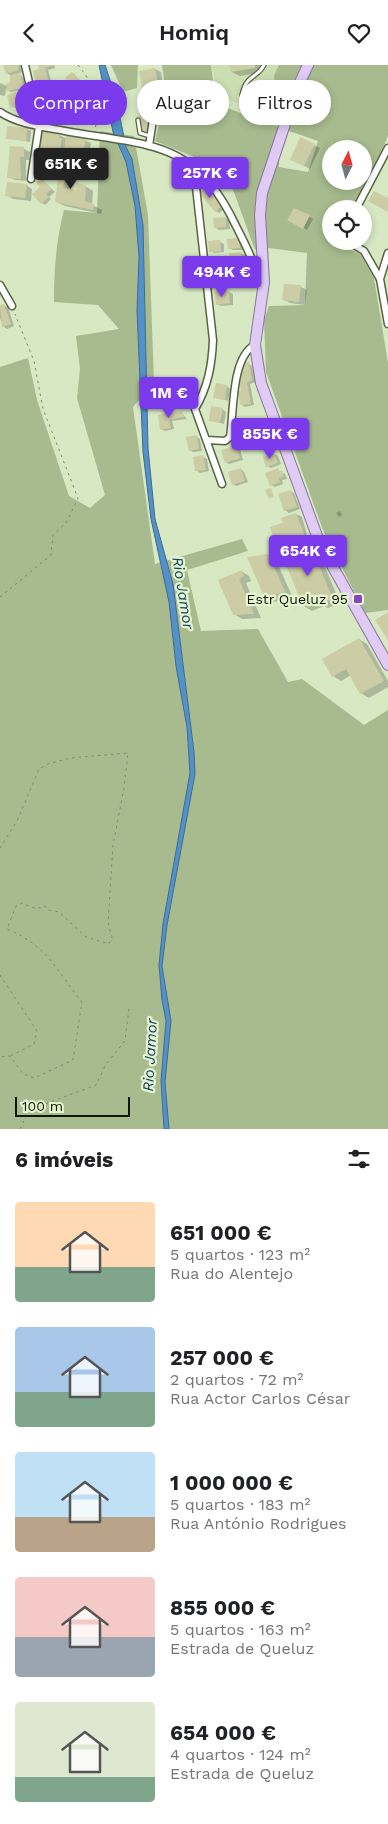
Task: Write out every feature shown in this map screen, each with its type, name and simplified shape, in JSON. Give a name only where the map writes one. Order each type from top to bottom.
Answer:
[{"type":"main road","points":[[301,80],[308,65]]},
{"type":"main road","points":[[286,125],[262,193],[260,215],[264,281],[255,345],[261,383],[320,544],[388,665]]},
{"type":"street","points":[[25,65],[39,126],[31,179]]},
{"type":"street","points":[[0,112],[8,117],[39,126],[149,146],[185,158],[200,171],[225,201],[257,275],[264,281]]},
{"type":"street","points":[[149,146],[153,125]]},
{"type":"street","points":[[361,200],[388,148]]},
{"type":"street","points":[[200,171],[196,187],[213,340],[212,364],[208,382],[195,409],[222,484]]},
{"type":"street","points":[[362,250],[380,279],[388,325]]},
{"type":"street","points":[[380,279],[388,253]]},
{"type":"street","points":[[0,285],[12,306]]},
{"type":"street","points":[[207,440],[225,441],[230,437],[237,374],[244,352],[255,345]]},
{"type":"lane","points":[[249,80],[264,65]]},
{"type":"lane","points":[[139,125],[140,133],[151,136]]},
{"type":"path","points":[[78,65],[90,79],[99,116],[92,136]]},
{"type":"path","points":[[0,597],[51,555],[53,535],[66,523],[78,498],[43,409],[34,361],[12,306]]},
{"type":"path","points":[[0,848],[17,821],[39,769],[48,763],[70,758],[128,753],[124,788],[113,845],[108,923],[112,937],[109,944],[86,937],[59,912],[48,910],[45,906],[36,909],[22,903],[16,906],[7,929],[28,937],[44,952],[82,1002],[73,1060],[34,1078],[23,1074],[10,1056]]},
{"type":"path","points":[[0,1057],[10,1056],[34,1044],[36,1031],[1,977]]},
{"type":"path","points":[[20,1129],[29,1110],[96,1085],[106,1064],[125,1041],[129,1008]]},
{"type":"shaded area","points":[[111,65],[138,65],[137,88],[127,91],[127,80],[118,80]]},
{"type":"shaded area","points":[[162,65],[211,65],[213,80],[164,80]]},
{"type":"shaded area","points":[[212,65],[279,65],[274,75],[274,80],[239,80],[239,103],[229,100],[229,80],[215,80]]},
{"type":"shaded area","points":[[279,65],[388,65],[388,135],[372,179],[372,140],[322,140],[322,190],[368,190],[364,200],[322,200],[322,250],[352,250],[361,255],[374,278],[388,363],[388,610],[365,613],[323,530],[266,372],[264,320],[269,306],[305,305],[307,253],[269,248],[255,250],[231,184],[197,158],[155,141],[159,125],[229,125],[229,109],[239,112],[239,125],[274,125],[280,127],[279,167],[308,172],[318,141],[289,131],[290,125],[331,125],[331,80],[274,80],[274,75]]},
{"type":"shaded area","points":[[100,131],[134,136],[148,215],[154,383],[133,407],[155,564],[242,539],[248,551],[187,570],[201,631],[258,629],[288,682],[302,679],[364,725],[388,710],[388,1129],[0,1129],[0,367],[28,358],[37,400],[69,496],[90,508],[105,495],[77,398],[80,369],[76,336],[119,329],[98,305],[54,302],[54,290],[57,244],[64,210],[97,213]]},
{"type":"water","points":[[99,65],[105,65],[110,80],[102,80]]},
{"type":"water","points":[[112,125],[122,125],[126,147],[132,159],[143,225],[148,448],[155,519],[173,584],[194,752],[195,774],[167,925],[162,966],[171,1021],[165,1082],[169,1129],[164,1129],[161,1081],[166,1021],[159,965],[163,924],[190,773],[187,727],[176,666],[169,602],[151,519],[143,452],[137,310],[139,257],[135,206],[126,162]]},
{"type":"building","points":[[3,65],[18,65],[19,70],[6,74]]},
{"type":"building","points":[[38,65],[54,65],[45,68],[48,80],[36,80],[33,71],[39,69]]},
{"type":"building","points":[[229,65],[255,65],[255,68],[231,72]]},
{"type":"building","points":[[155,68],[157,80],[141,80],[139,71]]},
{"type":"building","points":[[72,72],[79,80],[67,80],[65,78]]},
{"type":"building","points":[[20,73],[22,80],[15,80],[15,90],[7,91],[6,84],[10,82],[10,75]]},
{"type":"building","points":[[15,92],[15,107],[10,108],[7,95]]},
{"type":"building","points":[[141,125],[150,125],[149,131],[142,131]]},
{"type":"building","points":[[7,126],[28,128],[26,141],[6,139]]},
{"type":"building","points":[[41,131],[59,133],[59,138],[62,138],[60,149],[52,148],[52,151],[42,150],[39,147]]},
{"type":"building","points":[[66,135],[86,139],[83,152],[64,149]]},
{"type":"building","points":[[300,137],[315,144],[304,166],[290,160]]},
{"type":"building","points":[[10,146],[24,147],[24,157],[20,157],[21,179],[7,178]]},
{"type":"building","points":[[39,154],[55,156],[52,176],[36,173]]},
{"type":"building","points":[[61,156],[69,157],[63,188],[76,190],[77,183],[86,185],[85,201],[94,204],[93,210],[55,202]]},
{"type":"building","points":[[176,165],[194,169],[187,187],[175,184]]},
{"type":"building","points":[[41,178],[52,189],[46,194],[49,197],[41,204],[32,194],[40,187],[36,183]]},
{"type":"building","points":[[7,182],[27,184],[25,198],[5,196]]},
{"type":"building","points":[[206,187],[222,206],[215,212],[199,193]]},
{"type":"building","points":[[374,191],[388,198],[388,212],[372,203],[372,200],[369,200]]},
{"type":"building","points":[[294,208],[310,215],[303,229],[287,220]]},
{"type":"building","points":[[226,217],[226,227],[214,228],[213,218]]},
{"type":"building","points":[[239,238],[240,248],[228,249],[227,239]]},
{"type":"building","points":[[220,240],[221,251],[209,252],[208,241]]},
{"type":"building","points":[[241,252],[242,262],[230,263],[229,253]]},
{"type":"building","points":[[222,256],[223,266],[210,267],[209,257]]},
{"type":"building","points":[[246,268],[246,282],[229,283],[228,269]]},
{"type":"building","points":[[284,284],[301,285],[299,302],[282,300]]},
{"type":"building","points":[[229,291],[230,303],[216,305],[214,292]]},
{"type":"building","points":[[4,304],[11,324],[2,327],[0,305]]},
{"type":"building","points":[[249,362],[252,380],[247,382],[251,404],[240,405],[238,391],[241,391],[240,385],[244,363]]},
{"type":"building","points":[[216,383],[227,385],[225,400],[213,398]]},
{"type":"building","points":[[211,406],[223,408],[220,423],[209,421]]},
{"type":"building","points":[[182,411],[184,417],[169,420],[171,428],[160,430],[158,415]]},
{"type":"building","points":[[197,435],[199,449],[189,451],[186,437]]},
{"type":"building","points":[[236,446],[240,458],[225,463],[221,450]]},
{"type":"building","points":[[274,453],[278,463],[266,467],[263,457]]},
{"type":"building","points":[[203,455],[206,470],[195,471],[193,457]]},
{"type":"building","points":[[241,468],[245,481],[232,485],[228,472]]},
{"type":"building","points":[[278,468],[279,472],[282,470],[284,477],[279,478],[280,482],[270,486],[265,473]]},
{"type":"building","points":[[271,488],[274,497],[269,499],[265,490]]},
{"type":"building","points":[[291,490],[297,507],[284,511],[278,494]]},
{"type":"building","points":[[296,513],[307,542],[293,547],[291,543],[277,547],[270,527],[283,523],[281,518]]},
{"type":"building","points":[[310,544],[333,599],[319,604],[318,601],[303,607],[285,562],[296,557],[293,551]]},
{"type":"building","points":[[268,554],[285,591],[265,599],[247,557]]},
{"type":"building","points":[[242,570],[244,576],[239,579],[254,614],[233,615],[218,580]]},
{"type":"building","points":[[388,612],[388,640],[375,620]]},
{"type":"building","points":[[359,638],[384,681],[360,694],[346,669],[332,677],[322,659]]},
{"type":"place","name":"Estr Queluz 95","points":[[358,599]]},
{"type":"water label","name":"Rio Jamor","points":[[183,593]]},
{"type":"water label","name":"Rio Jamor","points":[[150,1055]]}]
